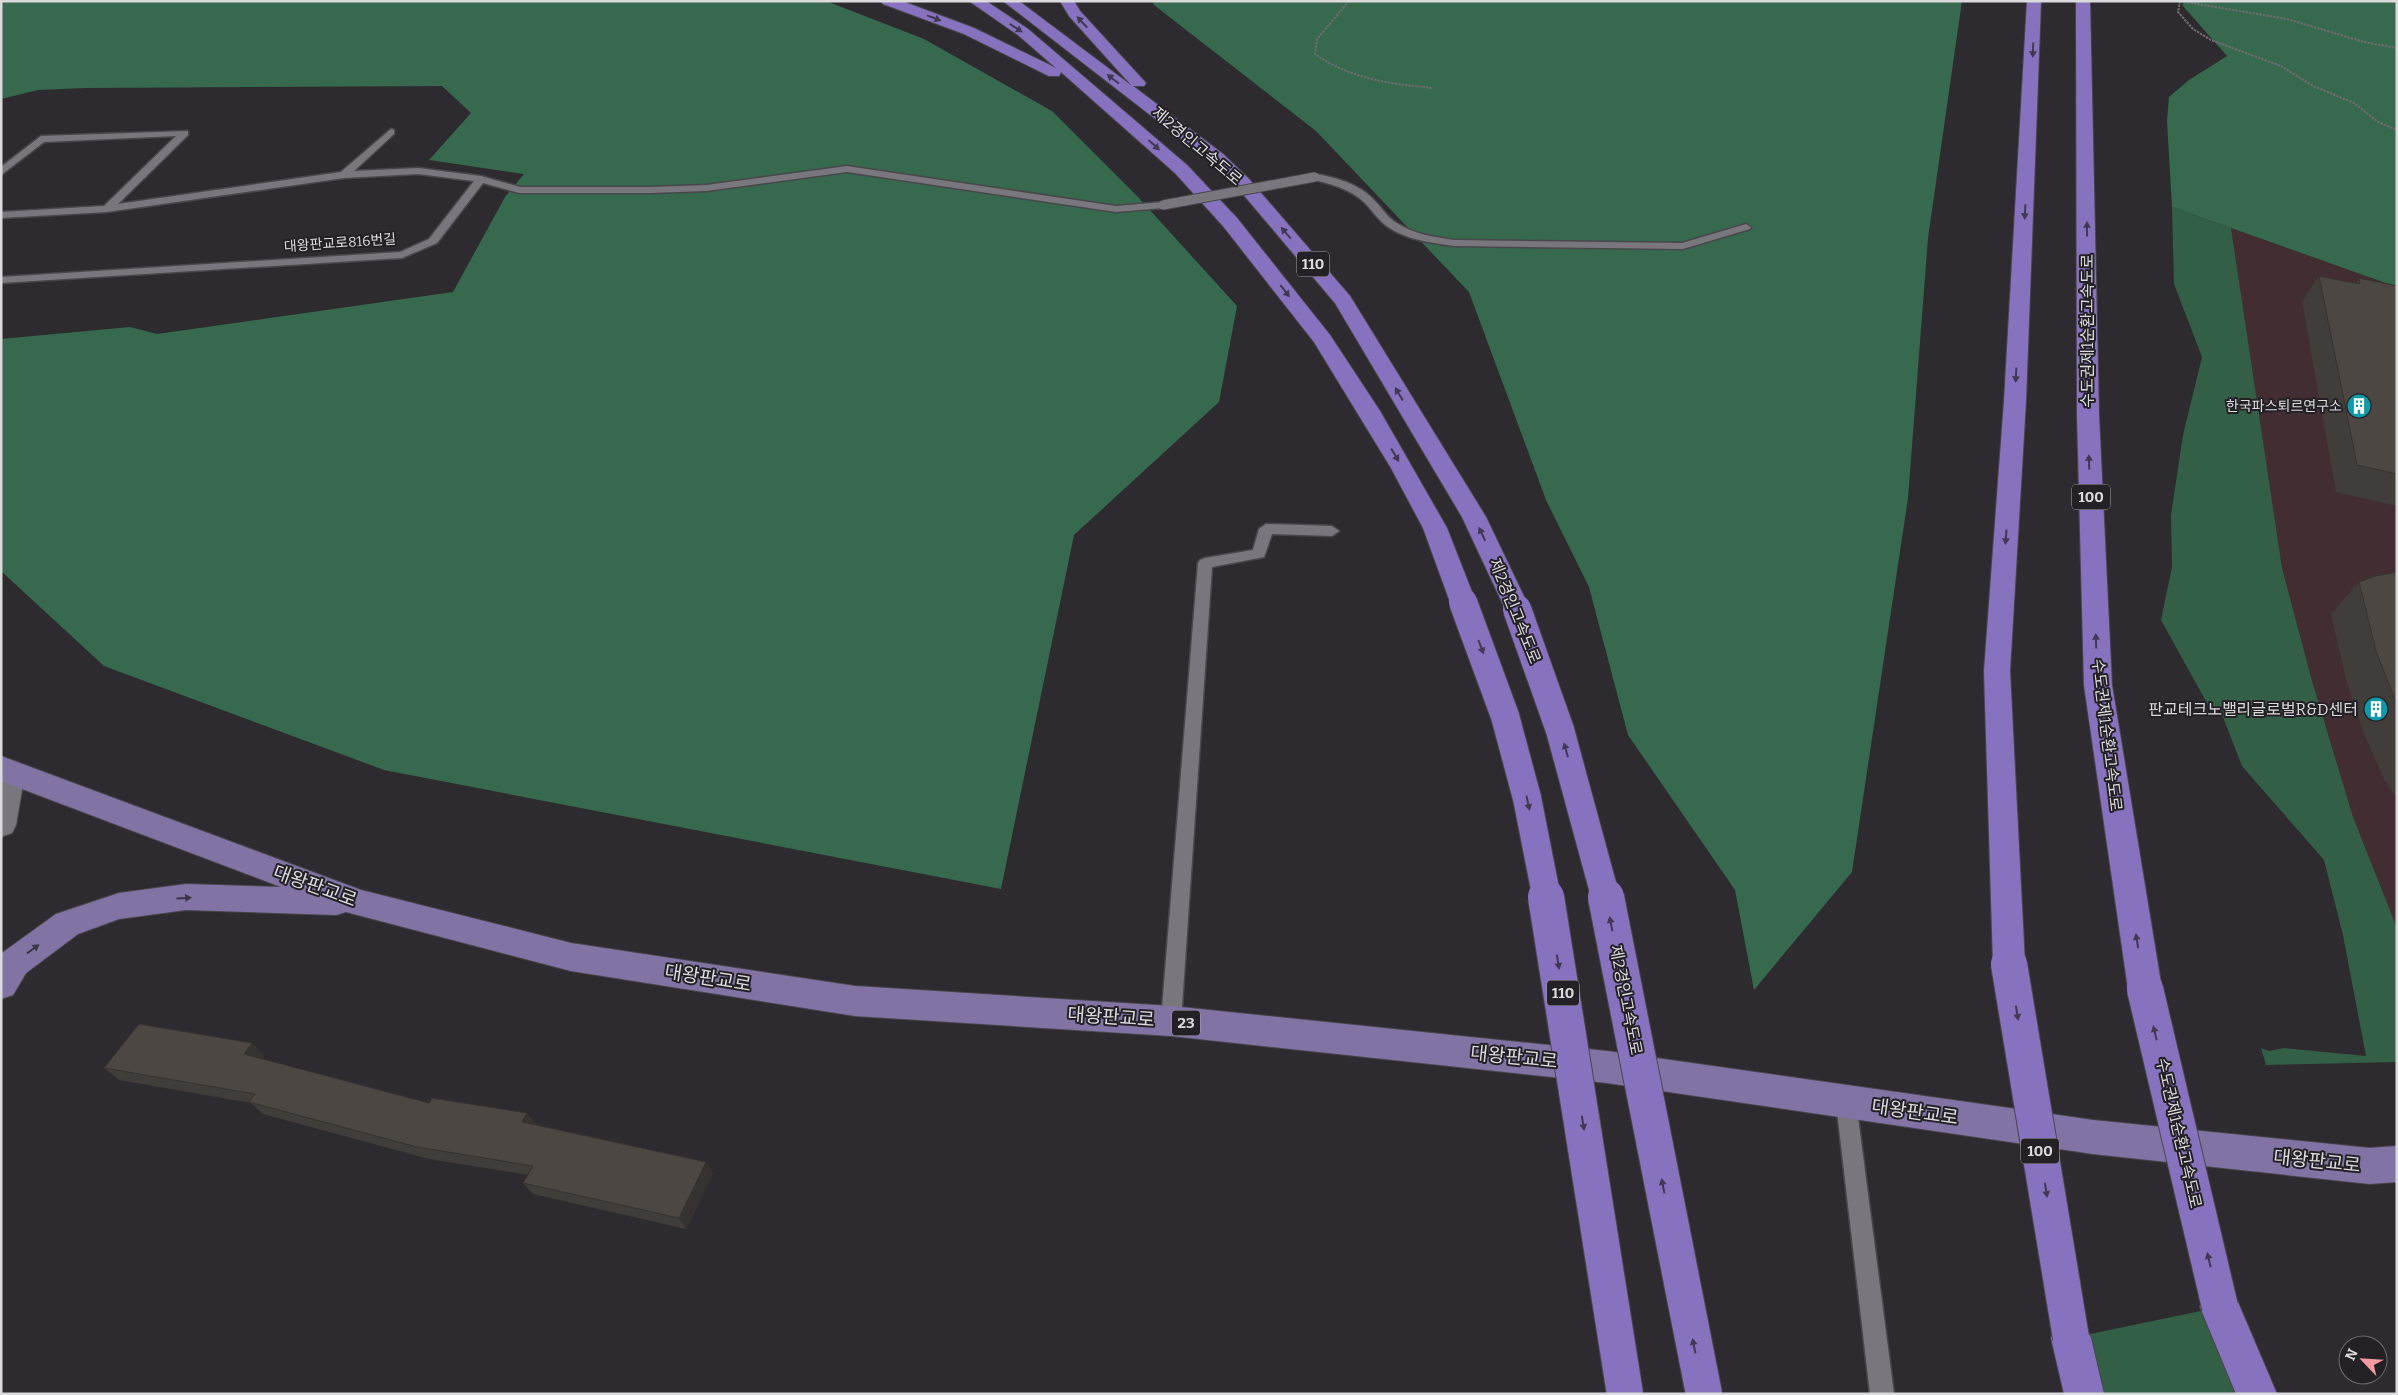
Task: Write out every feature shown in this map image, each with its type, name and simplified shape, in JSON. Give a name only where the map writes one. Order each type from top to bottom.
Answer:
[{"type":"highway","points":[[888,1],[969,31],[1033,62],[1093,96],[1128,121]]},
{"type":"highway","name":"제2경인고속도로","points":[[976,1],[1023,32],[1128,121],[1181,169],[1224,214],[1322,339],[1369,411],[1435,528],[1504,716],[1527,798],[1555,941],[1626,1394]]},
{"type":"highway","name":"제2경인고속도로","points":[[1010,1],[1217,158],[1243,183],[1343,300],[1474,516],[1517,609],[1560,730],[1605,893],[1704,1394]]},
{"type":"highway","points":[[1067,1],[1074,13],[1187,135]]},
{"type":"highway","name":"100","points":[[2034,1],[2015,401],[1997,671],[2009,964],[2071,1338],[2084,1394]]},
{"type":"highway","name":"수도권제1순환고속도로","points":[[2083,1],[2088,415],[2098,685],[2145,989],[2220,1307],[2246,1394]]},
{"type":"highway","points":[[2220,1307],[2257,1394]]},
{"type":"highway","points":[[2071,1338],[2079,1394]]},
{"type":"main road","name":"대왕판교로","points":[[6,770],[359,903],[571,957],[855,1000],[1171,1021],[1607,1067],[2103,1138],[2370,1166],[2397,1164]]},
{"type":"main road","points":[[1,985],[14,963],[67,924],[119,906],[186,898],[359,903]]},
{"type":"street","points":[[1,825],[6,770]]},
{"type":"lane","points":[[344,174],[391,132]]},
{"type":"lane","points":[[1,172],[41,139],[185,134],[107,209]]},
{"type":"lane","points":[[1,215],[107,209],[344,174],[418,171],[481,179],[519,190],[651,190],[706,188],[847,169],[1116,209],[1163,205],[1315,177],[1337,180],[1352,189],[1372,203],[1382,218],[1395,227],[1424,238],[1454,243],[1683,246],[1746,227]]},
{"type":"lane","name":"대왕판교로816번길","points":[[1,280],[402,255],[433,241],[481,179]]},
{"type":"lane","points":[[1171,1021],[1205,563],[1258,554],[1266,529],[1332,531]]},
{"type":"lane","points":[[1846,1102],[1882,1394]]},
{"type":"path","points":[[1349,1],[1318,39],[1315,54],[1324,61],[1368,79],[1398,85],[1432,88]]},
{"type":"path","points":[[2397,48],[2364,42],[2287,19],[2180,1],[2178,12],[2182,19],[2205,36],[2281,66],[2313,86],[2354,103],[2366,110],[2378,122],[2397,130]]},
{"type":"shaded area","points":[[2231,228],[2397,287],[2397,928],[2353,817],[2312,681],[2282,568]]},
{"type":"green space","points":[[1,1],[826,1],[924,39],[1052,111],[1138,197],[1237,306],[1219,402],[1074,535],[1001,889],[384,770],[104,666],[1,571],[1,339],[130,327],[157,334],[453,292],[505,197],[524,174],[429,160],[471,113],[442,86],[85,88],[38,90],[1,99]]},
{"type":"green space","points":[[1152,1],[1962,1],[1928,238],[1908,498],[1852,872],[1754,990],[1735,890],[1628,735],[1589,587],[1546,500],[1469,292],[1316,131],[1154,5]]},
{"type":"green space","points":[[2183,1],[2397,1],[2397,287],[2172,207],[2167,121],[2169,97],[2189,80],[2227,56],[2183,6]]},
{"type":"green space","points":[[2172,207],[2231,228],[2282,568],[2312,681],[2353,817],[2397,928],[2397,1062],[2266,1065],[2261,1048],[2269,1051],[2284,1048],[2366,1056],[2343,935],[2324,860],[2242,766],[2223,717],[2208,705],[2161,620],[2172,567],[2171,515],[2183,435],[2202,357],[2174,284]]},
{"type":"green space","points":[[2220,1307],[2257,1394],[2079,1394],[2071,1338]]},
{"type":"building","points":[[2319,276],[2360,284],[2359,278],[2397,286],[2397,474],[2357,465]]},
{"type":"building","points":[[2397,572],[2397,705],[2376,651],[2359,582],[2375,576]]},
{"type":"building","points":[[139,1024],[252,1043],[244,1054],[429,1103],[432,1098],[527,1113],[522,1122],[706,1162],[679,1218],[523,1183],[533,1166],[417,1147],[249,1102],[255,1094],[104,1068]]},
{"type":"place","name":"한국파스퇴르연구소","points":[[2359,406]]},
{"type":"place","name":"판교테크노밸리글로벌R&D센터","points":[[2376,709]]}]
